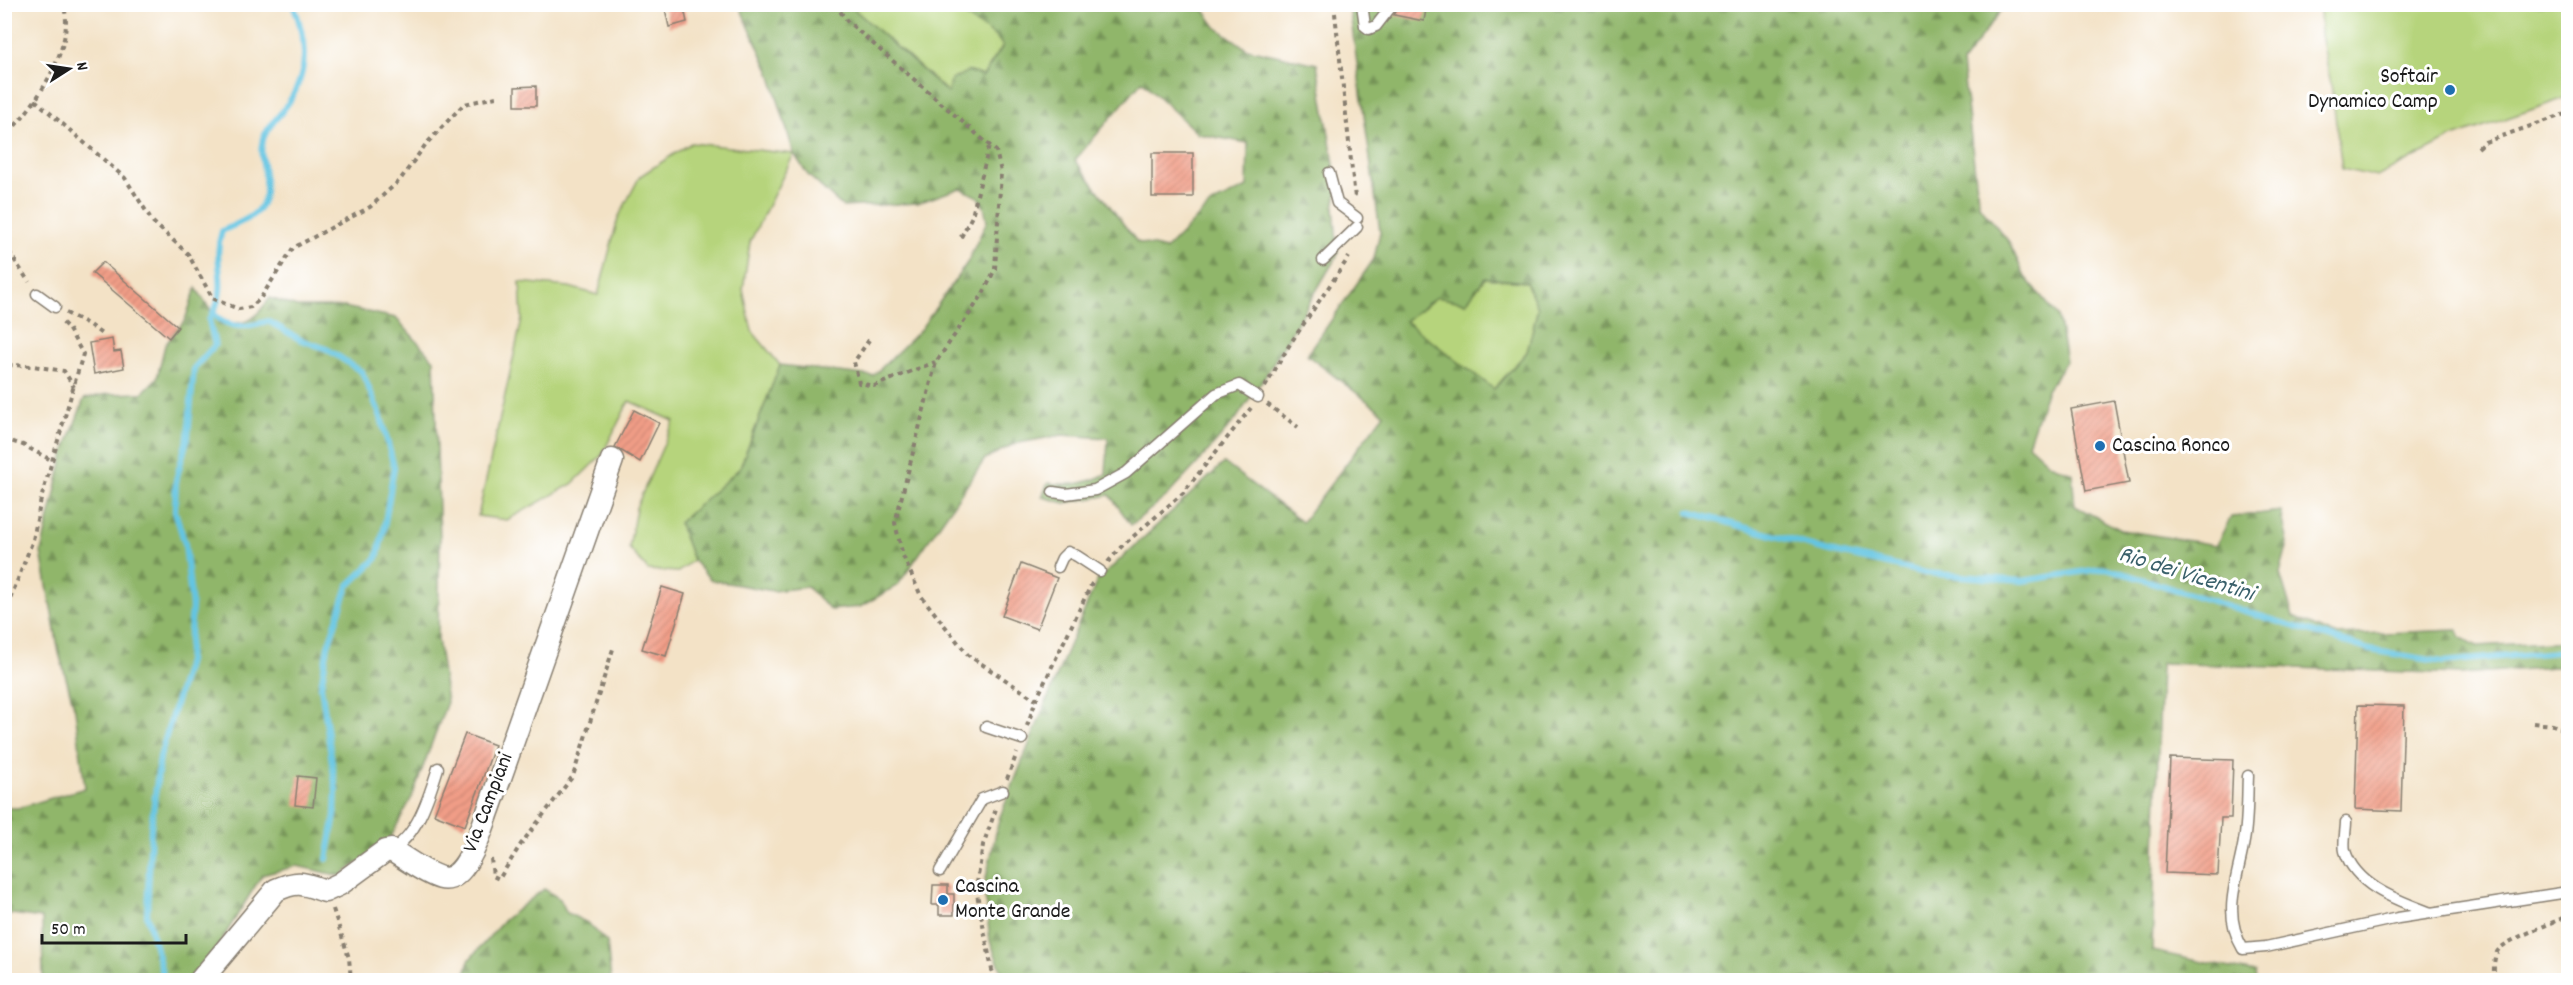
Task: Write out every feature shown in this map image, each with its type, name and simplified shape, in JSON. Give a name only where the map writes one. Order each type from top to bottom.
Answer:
[{"type":"street","name":"Via Campiani","points":[[391,850],[443,879],[453,877],[474,850],[612,460]]},
{"type":"street","points":[[201,981],[276,890],[293,883],[302,883],[325,891],[340,884],[384,851],[391,850]]},
{"type":"lane","points":[[1362,4],[1365,26],[1368,29],[1376,26],[1390,8]]},
{"type":"lane","points":[[1323,260],[1357,223],[1337,203],[1329,173]]},
{"type":"lane","points":[[37,294],[55,307]]},
{"type":"lane","points":[[1053,492],[1066,494],[1095,490],[1126,472],[1216,394],[1239,386],[1258,397]]},
{"type":"lane","points":[[1058,567],[1068,552],[1100,571]]},
{"type":"lane","points":[[986,727],[1022,739]]},
{"type":"lane","points":[[391,850],[403,843],[411,831],[428,797],[438,768]]},
{"type":"lane","points":[[2248,776],[2245,838],[2231,910],[2234,934],[2243,949],[2266,947],[2431,914],[2568,892]]},
{"type":"lane","points":[[940,872],[982,800],[1003,791]]},
{"type":"lane","points":[[2346,822],[2345,850],[2362,879],[2388,896],[2431,914]]},
{"type":"path","points":[[4,140],[35,100],[53,70],[65,34],[66,13],[63,4]]},
{"type":"path","points":[[835,4],[847,21],[996,151],[1001,172],[995,269],[982,294],[936,362],[895,523],[903,556],[921,596],[968,654],[1036,700]]},
{"type":"path","points":[[996,981],[976,889],[983,845],[1036,700],[1100,571],[1121,547],[1183,493],[1244,419],[1290,344],[1353,251],[1357,223],[1334,4]]},
{"type":"path","points":[[35,100],[125,178],[153,222],[188,254],[213,299],[239,309],[251,307],[260,299],[293,248],[370,207],[400,180],[426,144],[464,104],[496,97]]},
{"type":"path","points":[[2478,148],[2485,142],[2568,112]]},
{"type":"path","points":[[961,237],[972,216],[989,145]]},
{"type":"path","points":[[4,244],[42,303],[68,328],[83,354],[33,540],[4,615]]},
{"type":"path","points":[[55,307],[88,324],[103,335]]},
{"type":"path","points":[[869,340],[854,362],[859,383],[874,386],[936,362]]},
{"type":"path","points":[[8,366],[33,366],[64,371],[74,387]]},
{"type":"path","points":[[1258,397],[1298,427]]},
{"type":"path","points":[[4,439],[23,445],[53,461]]},
{"type":"path","points":[[510,861],[573,776],[613,649]]},
{"type":"path","points":[[2533,723],[2553,725],[2568,731]]},
{"type":"path","points":[[325,891],[349,958],[351,981]]},
{"type":"path","points":[[2494,981],[2494,960],[2498,950],[2505,943],[2546,927],[2568,915]]},
{"type":"green space","points":[[739,5],[852,5],[948,93],[951,80],[968,71],[983,76],[1003,46],[993,34],[967,17],[957,5],[1200,5],[1216,27],[1247,49],[1317,64],[1338,188],[1334,207],[1338,254],[1268,372],[1236,419],[1167,496],[1131,525],[1110,495],[1065,503],[1042,497],[1048,483],[1078,483],[1106,474],[1108,438],[1062,435],[1014,444],[985,459],[898,585],[860,607],[831,610],[807,587],[773,591],[711,580],[693,560],[679,523],[740,468],[780,365],[873,376],[920,330],[967,263],[987,221],[984,207],[978,197],[960,188],[918,203],[843,207],[808,175],[794,154],[770,73]],"holes":[[[1142,81],[1198,134],[1248,143],[1247,187],[1211,204],[1166,249],[1137,242],[1075,160]]]},
{"type":"green space","points":[[852,5],[957,5],[967,17],[993,34],[1003,46],[983,76],[949,93]]},
{"type":"green space","points":[[1349,5],[2005,5],[1962,63],[1979,205],[2009,242],[2025,277],[2058,316],[2066,361],[2047,390],[2028,444],[2050,464],[2072,473],[2075,506],[2121,530],[2216,545],[2231,517],[2281,511],[2288,543],[2280,574],[2293,617],[2335,635],[2457,630],[2461,637],[2477,646],[2568,641],[2568,666],[2461,674],[2161,663],[2152,951],[2255,973],[2256,980],[1005,980],[990,941],[984,887],[999,819],[1097,581],[1224,463],[1302,522],[1384,414],[1307,355],[1374,259],[1380,232]],"holes":[[[1485,278],[1526,282],[1538,308],[1527,352],[1494,389],[1405,321],[1437,297],[1466,303]]]},
{"type":"green space","name":"Softair Dynamico Camp","points":[[2320,5],[2568,5],[2568,97],[2453,137],[2377,177],[2342,169],[2331,84],[2321,35]]},
{"type":"green space","points":[[691,143],[794,154],[750,242],[743,290],[752,331],[780,365],[740,468],[679,523],[693,560],[678,572],[648,570],[629,548],[636,508],[674,421],[629,401],[602,455],[572,484],[507,520],[478,516],[522,319],[520,282],[569,287],[598,295],[618,218],[640,176]]},
{"type":"green space","points":[[1485,278],[1526,282],[1538,308],[1527,352],[1494,389],[1405,321],[1437,297],[1466,303]]},
{"type":"green space","points":[[196,288],[220,324],[250,320],[270,298],[297,307],[344,307],[396,318],[434,360],[440,539],[438,639],[447,702],[412,797],[388,842],[340,876],[297,866],[262,875],[210,959],[187,980],[43,980],[42,918],[5,913],[4,808],[18,808],[85,788],[75,710],[59,653],[41,552],[65,450],[84,399],[108,394],[142,393],[157,378],[165,345],[185,320]]},
{"type":"green space","points":[[544,889],[560,899],[567,913],[588,923],[607,942],[611,980],[463,980],[469,960],[504,920]]},
{"type":"building","points":[[664,4],[683,4],[687,22],[669,27]]},
{"type":"building","points":[[1397,4],[1427,4],[1424,21],[1394,15]]},
{"type":"building","points":[[536,86],[536,106],[515,106],[515,87]]},
{"type":"building","points":[[1152,153],[1193,153],[1193,197],[1152,197]]},
{"type":"building","points":[[103,262],[178,327],[169,338],[92,273]]},
{"type":"building","points":[[112,339],[114,352],[121,351],[124,368],[94,374],[89,343]]},
{"type":"building","name":"Cascina Ronco","points":[[2114,401],[2129,483],[2086,491],[2071,409]]},
{"type":"building","points":[[634,410],[659,423],[640,462],[615,447]]},
{"type":"building","points":[[1021,564],[1057,578],[1037,629],[1002,616]]},
{"type":"building","points":[[662,587],[685,594],[666,656],[642,649]]},
{"type":"building","points":[[2358,705],[2404,706],[2401,811],[2355,809]]},
{"type":"building","points":[[465,734],[495,745],[465,826],[434,814]]},
{"type":"building","points":[[2170,758],[2233,760],[2231,818],[2221,818],[2218,875],[2165,873]]},
{"type":"building","points":[[298,776],[316,778],[313,807],[295,805]]},
{"type":"building","name":"Cascina Monte Grande","points":[[933,885],[948,885],[948,894],[954,894],[954,915],[939,915],[939,905],[932,905]]},
{"type":"waterway","points":[[164,980],[147,915],[151,827],[160,757],[188,661],[192,607],[185,544],[175,511],[176,480],[188,436],[194,368],[215,345],[209,320],[219,295],[218,255],[222,231],[251,216],[262,204],[266,184],[261,154],[263,139],[292,96],[302,71],[304,45],[293,4]]},
{"type":"waterway","points":[[213,313],[219,319],[232,325],[246,326],[268,321],[301,340],[327,349],[362,372],[381,417],[394,467],[377,558],[348,586],[328,646],[321,686],[336,790],[335,815],[327,859]]},
{"type":"waterway","name":"Rio dei Vicentini","points":[[1689,512],[1826,550],[1926,573],[2022,581],[2106,568],[2370,650],[2443,662],[2568,651]]},
{"type":"place","name":"Softair Dynamico Camp","points":[[2450,90]]},
{"type":"place","name":"Cascina Ronco","points":[[2100,446]]},
{"type":"place","name":"Cascina Monte Grande","points":[[943,900]]}]
